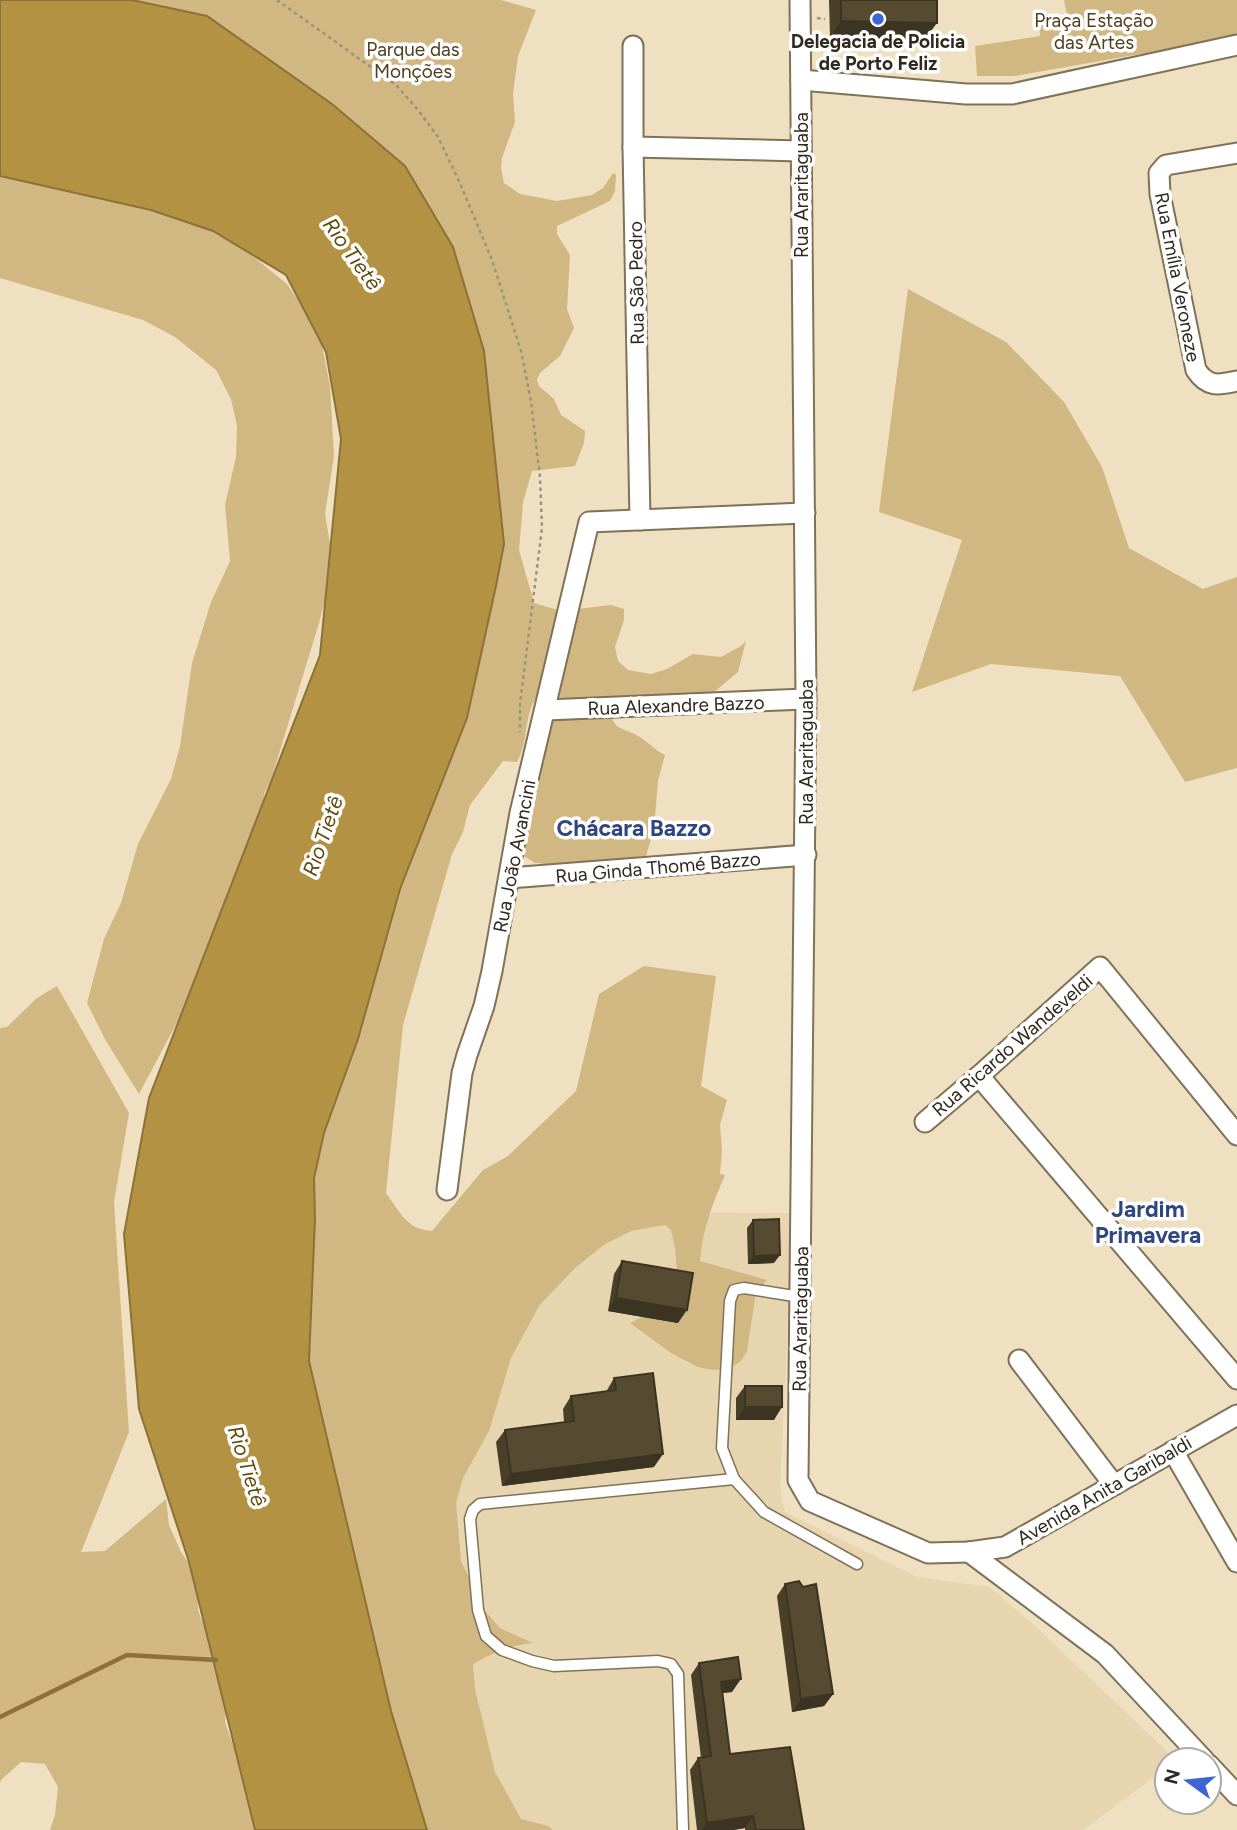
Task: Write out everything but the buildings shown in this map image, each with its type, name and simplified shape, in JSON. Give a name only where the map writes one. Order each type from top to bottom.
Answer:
[{"type":"street","name":"Rua Araritaguaba","points":[[800,0],[806,855],[798,1480],[810,1501]]},
{"type":"street","points":[[801,80],[966,94],[1012,94],[1237,45]]},
{"type":"street","name":"Rua São Pedro","points":[[633,46],[640,520]]},
{"type":"street","points":[[633,147],[801,151]]},
{"type":"street","name":"Rua Emília Veroneze","points":[[1237,153],[1166,165],[1159,173],[1160,194],[1196,370],[1202,379],[1218,385],[1237,381]]},
{"type":"street","points":[[640,520],[805,513]]},
{"type":"street","name":"Rua João Avancini","points":[[447,1190],[462,1073],[484,1006],[520,813],[589,522],[640,520]]},
{"type":"street","name":"Rua Alexandre Bazzo","points":[[546,710],[806,699]]},
{"type":"street","name":"Rua Ginda Thomé Bazzo","points":[[509,878],[806,855]]},
{"type":"street","name":"Rua Ricardo Wandeveldi","points":[[925,1122],[1100,967],[1237,1135]]},
{"type":"street","points":[[979,1076],[1237,1379]]},
{"type":"street","points":[[1020,1360],[1114,1485]]},
{"type":"street","name":"Avenida Anita Garibaldi","points":[[810,1501],[928,1553],[969,1552],[1005,1547],[1237,1415]]},
{"type":"street","points":[[1173,1451],[1237,1562]]},
{"type":"street","points":[[969,1552],[1105,1654],[1191,1746]]},
{"type":"street","points":[[1223,1780],[1237,1795]]},
{"type":"lane","points":[[800,1297],[744,1288],[734,1290],[730,1301],[722,1448],[734,1479],[764,1512],[857,1564]]},
{"type":"lane","points":[[683,1829],[678,1674],[671,1664],[658,1661],[554,1666],[502,1650],[486,1636],[478,1609],[470,1519],[472,1510],[480,1504],[734,1479]]},
{"type":"path","points":[[277,0],[396,85],[418,110],[438,137],[492,260],[521,351],[531,401],[540,477],[541,528],[520,705],[520,732]]},
{"type":"shaded area","points":[[618,1212],[793,1213],[780,1489],[785,1512],[917,1577],[989,1587],[1033,1624],[1161,1746],[1153,1746],[1153,1778],[1083,1830],[509,1830],[428,1515],[465,1382]]},
{"type":"green space","name":"Parque das Monções","points":[[67,0],[501,0],[536,10],[518,56],[513,94],[515,122],[502,158],[504,183],[520,194],[557,201],[592,195],[603,188],[613,173],[616,175],[615,191],[610,201],[557,226],[557,234],[570,255],[567,309],[574,328],[560,356],[540,373],[537,380],[539,386],[554,399],[561,415],[585,431],[584,443],[575,466],[532,471],[523,502],[519,550],[534,603],[561,611],[611,605],[624,609],[624,620],[615,647],[618,661],[628,670],[651,674],[667,669],[693,654],[721,657],[746,641],[738,672],[713,693],[630,697],[614,708],[612,717],[617,726],[642,738],[665,755],[658,781],[654,829],[646,856],[550,864],[535,863],[524,856],[518,843],[529,790],[543,763],[549,733],[546,704],[541,699],[534,701],[517,762],[503,761],[470,805],[463,832],[452,854],[403,1025],[386,1193],[410,1223],[423,1230],[432,1231],[483,1170],[508,1156],[576,1091],[599,994],[644,966],[716,976],[701,1086],[727,1100],[720,1125],[720,1174],[725,1175],[709,1217],[700,1261],[767,1280],[756,1292],[747,1351],[741,1361],[731,1368],[713,1370],[698,1367],[671,1353],[630,1323],[660,1308],[677,1272],[671,1230],[665,1225],[631,1231],[605,1244],[575,1268],[539,1306],[511,1358],[489,1431],[463,1478],[456,1503],[461,1561],[485,1611],[500,1628],[533,1643],[502,1650],[473,1664],[475,1689],[495,1772],[521,1819],[548,1826],[553,1830],[406,1830],[264,1299],[424,403]]},
{"type":"green space","name":"Praça Estação das Artes","points":[[1064,0],[1237,0],[1237,37],[1014,76],[977,76],[975,46],[1040,36],[1039,22],[1067,16]]},
{"type":"green space","points":[[0,169],[140,200],[208,228],[248,252],[287,284],[311,320],[322,345],[330,386],[334,456],[325,514],[334,567],[319,623],[271,780],[264,794],[264,813],[206,968],[139,1094],[106,1041],[87,1003],[104,939],[121,903],[138,844],[171,779],[180,746],[192,663],[211,602],[230,561],[225,505],[236,457],[237,426],[231,399],[216,370],[175,337],[143,320],[0,278]]},
{"type":"green space","points":[[908,289],[1006,342],[1064,402],[1102,467],[1129,548],[1203,589],[1237,577],[1237,768],[1185,782],[1120,676],[991,664],[912,692],[962,540],[879,512]]},
{"type":"green space","points":[[57,986],[129,1113],[114,1202],[129,1432],[81,1552],[105,1551],[166,1499],[169,1525],[181,1552],[198,1576],[198,1610],[202,1621],[235,1658],[227,1695],[225,1722],[233,1745],[264,1798],[265,1830],[50,1830],[55,1815],[58,1787],[45,1764],[21,1762],[0,1784],[0,1028],[7,1027],[37,998]]},
{"type":"water","name":"Rio Tietê","points":[[0,0],[132,0],[207,16],[332,104],[405,166],[453,247],[484,351],[504,544],[496,586],[467,718],[400,889],[358,1039],[324,1133],[314,1178],[315,1219],[309,1361],[391,1711],[427,1830],[255,1830],[189,1562],[139,1409],[124,1234],[149,1098],[320,655],[341,439],[326,352],[286,275],[213,231],[151,210],[0,176]]},
{"type":"waterway","points":[[0,1717],[127,1655],[216,1660]]},
{"type":"place","name":"Delegacia de Policia de Porto Feliz","points":[[878,19]]},
{"type":"district","name":"Chácara Bazzo","points":[[634,828]]},
{"type":"district","name":"Jardim Primavera","points":[[1148,1222]]}]
